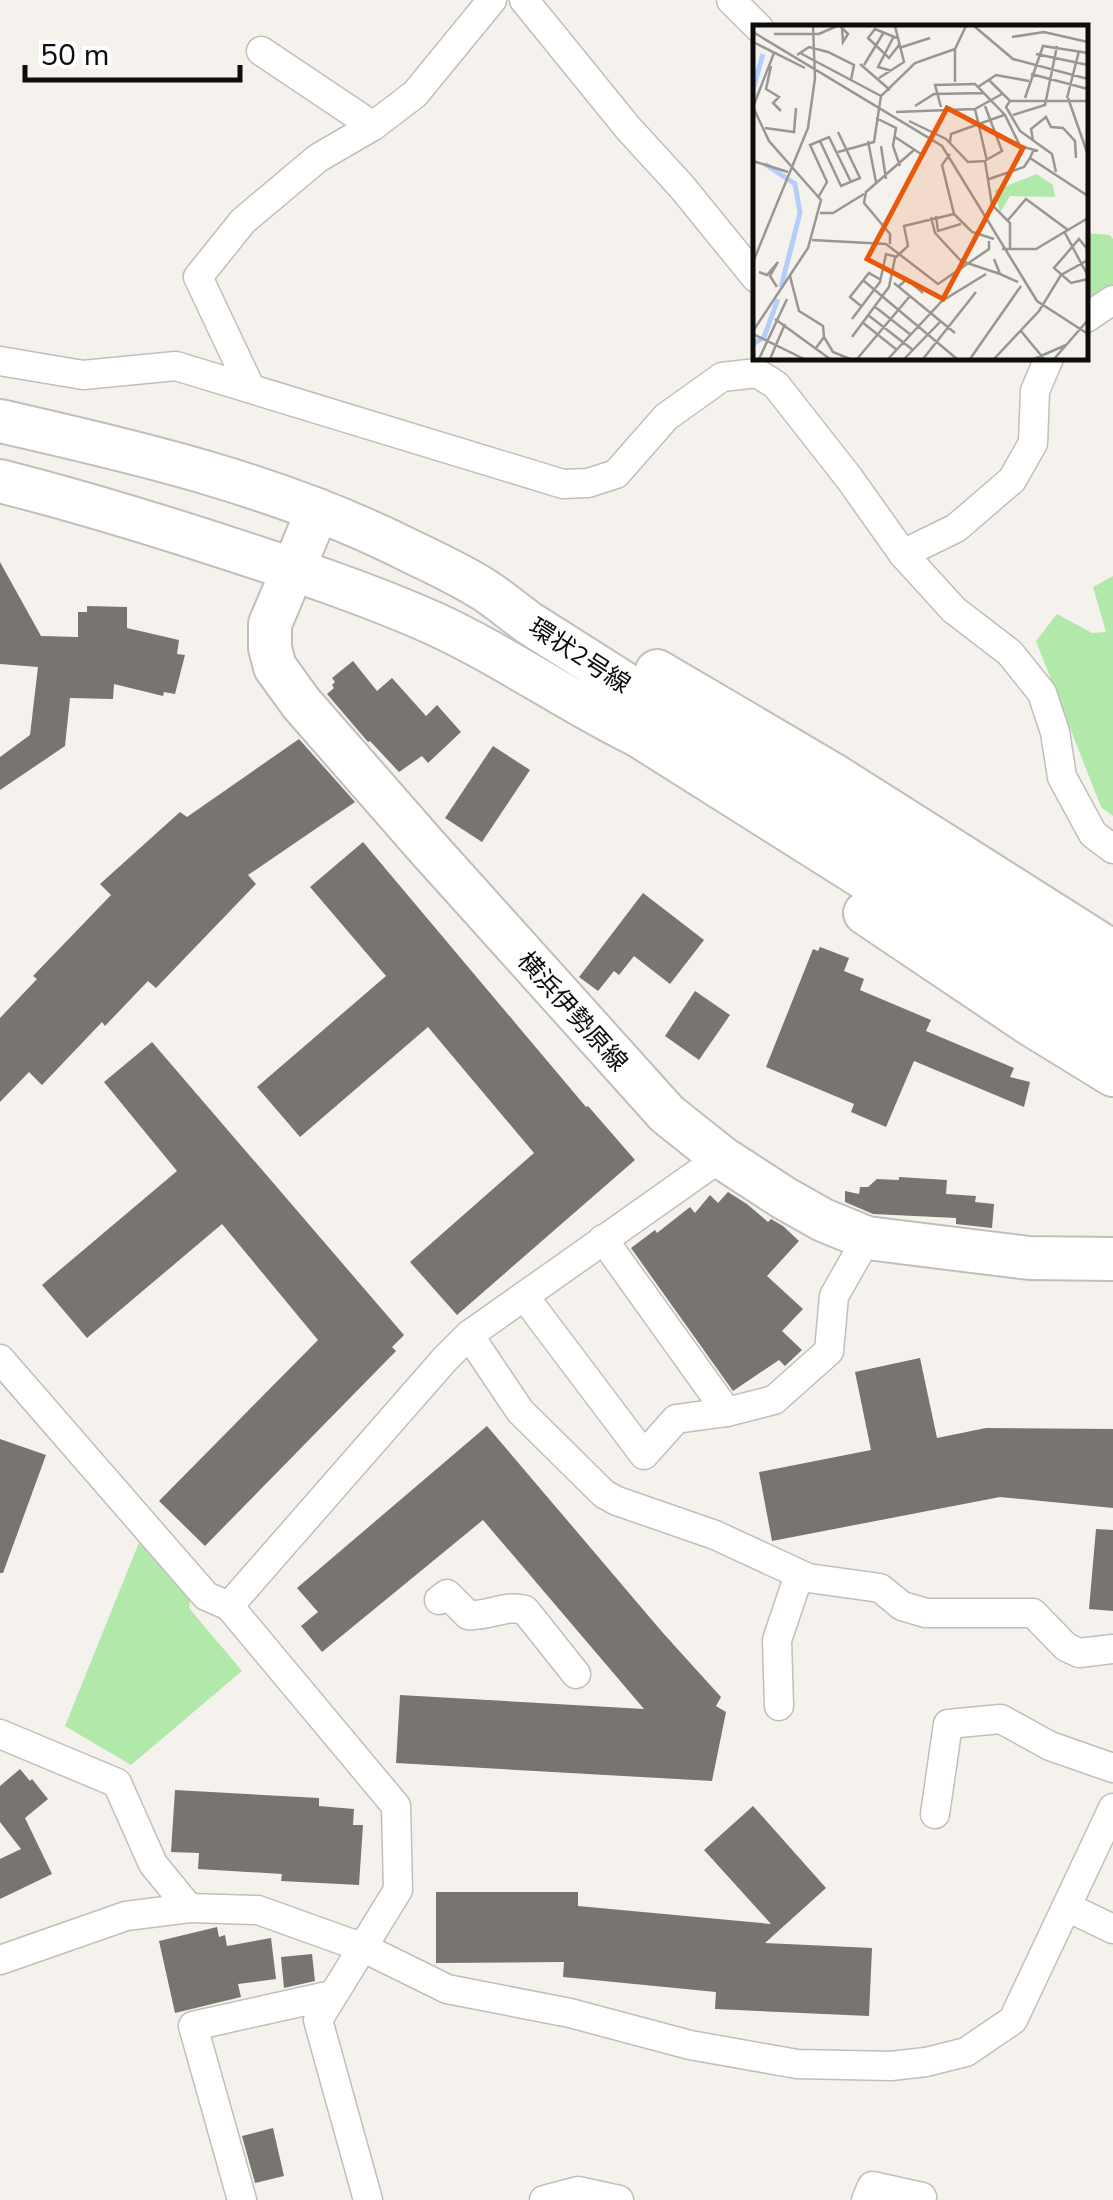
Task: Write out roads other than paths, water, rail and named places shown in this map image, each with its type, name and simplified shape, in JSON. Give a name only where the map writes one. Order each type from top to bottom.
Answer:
[{"type":"main road","name":"環状2号線","points":[[0,422],[179,463],[318,510],[379,535],[486,592],[968,923],[1113,1035]]},
{"type":"main road","name":"環状2号線","points":[[0,481],[149,522],[294,569],[433,623],[484,648],[592,713],[968,923],[1113,992]]},
{"type":"main road","name":"横浜伊勢原線","points":[[318,510],[270,624],[275,667],[301,703],[426,846],[667,1114],[721,1157],[823,1220],[867,1238],[1029,1258],[1113,1260]]},
{"type":"main road","points":[[486,592],[539,604],[625,652],[832,774],[1113,952]]},
{"type":"main road","points":[[592,713],[630,754],[1030,1024],[1113,1075]]},
{"type":"street","points":[[250,387],[198,277],[243,222],[318,158],[416,94],[492,0]]},
{"type":"street","points":[[524,0],[753,274]]},
{"type":"street","points":[[731,0],[756,25]]},
{"type":"street","points":[[261,51],[372,126]]},
{"type":"street","points":[[1088,317],[1113,300]]},
{"type":"street","points":[[904,554],[956,528],[1012,480],[1033,443],[1035,391],[1048,360]]},
{"type":"street","points":[[0,361],[82,375],[176,366],[563,484],[588,483],[616,474],[666,417],[722,378],[777,371],[904,554],[954,610],[1010,654],[1042,693],[1055,732],[1062,777],[1093,834],[1113,849]]},
{"type":"street","points":[[229,1606],[469,1335],[721,1157]]},
{"type":"street","points":[[524,1296],[644,1455],[676,1420],[774,1400],[830,1351],[834,1296],[867,1238]]},
{"type":"street","points":[[603,1239],[728,1412]]},
{"type":"street","points":[[469,1335],[520,1411],[604,1494],[617,1501],[714,1535],[799,1575],[880,1588],[902,1606],[926,1613],[1033,1613],[1066,1647],[1078,1653],[1113,1648]]},
{"type":"street","points":[[0,1359],[206,1596],[229,1606],[396,1806],[398,1890],[318,2020],[368,2200]]},
{"type":"street","points":[[779,1706],[777,1640],[799,1575]]},
{"type":"street","points":[[440,1600],[447,1594],[468,1615],[514,1606],[525,1610],[576,1674]]},
{"type":"street","points":[[934,1814],[948,1724],[1001,1719],[1050,1746],[1113,1768]]},
{"type":"street","points":[[0,1734],[116,1783],[153,1864],[189,1908]]},
{"type":"street","points":[[0,1960],[126,1916],[189,1908],[258,1910],[364,1948],[447,1988],[690,2045],[797,2064],[890,2066],[926,2062],[966,2052],[1013,2020],[1113,1808]]},
{"type":"street","points":[[1067,1907],[1113,1929]]},
{"type":"street","points":[[242,2200],[193,2026],[332,1995]]},
{"type":"street","points":[[866,2200],[872,2186],[922,2198]]},
{"type":"street","points":[[544,2200],[578,2191],[619,2200]]}]
